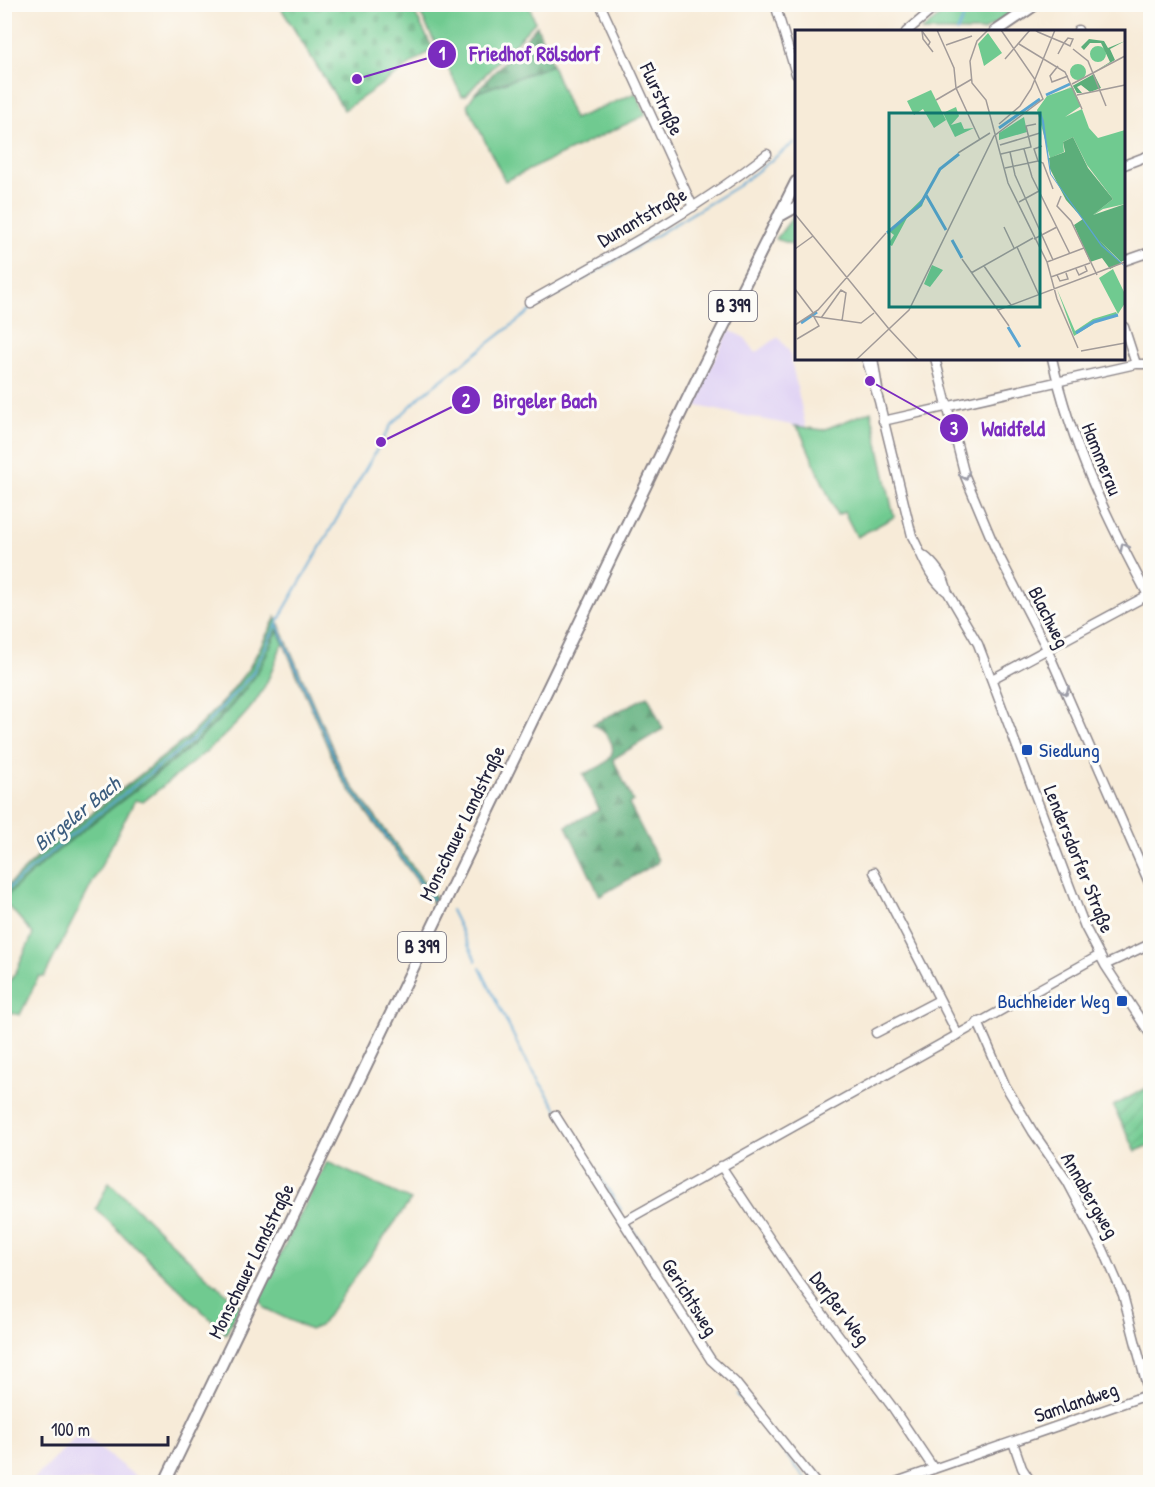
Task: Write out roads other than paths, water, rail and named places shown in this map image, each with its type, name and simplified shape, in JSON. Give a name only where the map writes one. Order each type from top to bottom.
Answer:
[{"type":"main road","points":[[998,30],[1036,4]]},
{"type":"main road","name":"Monschauer Landstraße","points":[[165,1482],[632,512],[795,184]]},
{"type":"main road","points":[[778,218],[795,208]]},
{"type":"street","name":"Flurstraße","points":[[600,4],[693,207]]},
{"type":"street","points":[[775,4],[795,71]]},
{"type":"street","points":[[908,30],[939,4]]},
{"type":"street","name":"Dunantstraße","points":[[529,302],[693,207],[733,181],[767,154]]},
{"type":"street","points":[[1125,165],[1150,155]]},
{"type":"street","points":[[1125,261],[1150,252]]},
{"type":"street","points":[[1125,330],[1136,364]]},
{"type":"street","name":"Lendersdorfer Straße","points":[[866,360],[873,388],[877,393]]},
{"type":"street","name":"Lendersdorfer Straße","points":[[873,360],[877,393],[912,536],[922,555],[928,559],[946,584],[946,591],[978,644],[1085,927],[1105,965],[1150,1034]]},
{"type":"street","name":"Blachweg","points":[[935,360],[964,476],[996,550],[1047,649],[1150,885]]},
{"type":"street","name":"Hammerau","points":[[1052,360],[1070,427],[1095,492],[1149,597]]},
{"type":"street","points":[[884,422],[1136,364],[1150,364]]},
{"type":"street","points":[[992,679],[1149,597]]},
{"type":"street","points":[[874,872],[958,1035]]},
{"type":"street","points":[[1105,965],[1150,944]]},
{"type":"street","points":[[623,1222],[1100,955]]},
{"type":"street","points":[[876,1033],[939,1000]]},
{"type":"street","name":"Annabergweg","points":[[978,1022],[1005,1085],[1078,1200],[1103,1249],[1123,1295],[1150,1394]]},
{"type":"street","name":"Gerichtsweg","points":[[555,1115],[711,1360],[735,1382],[815,1482]]},
{"type":"street","name":"Darßer Weg","points":[[721,1166],[796,1278],[880,1390],[934,1469]]},
{"type":"street","name":"Samlandweg","points":[[896,1482],[1150,1394]]},
{"type":"street","points":[[1013,1442],[1022,1468],[1031,1482]]},
{"type":"waterway","name":"Birgeler Bach","points":[[958,30],[964,16],[977,4]]},
{"type":"waterway","name":"Birgeler Bach","points":[[4,892],[68,838],[191,741],[252,674],[284,610],[391,425],[422,395],[529,312],[738,186],[795,142]]},
{"type":"waterway","points":[[278,626],[343,777],[434,901]]},
{"type":"waterway","points":[[451,910],[476,961]]},
{"type":"waterway","points":[[480,968],[525,1059],[621,1210]]},
{"type":"waterway","points":[[631,1227],[718,1359]]},
{"type":"waterway","points":[[738,1394],[808,1482]]},
{"type":"place","name":"Friedhof Rölsdorf","points":[[357,79]]},
{"type":"place","name":"Waidfeld","points":[[870,381]]},
{"type":"place","name":"Birgeler Bach","points":[[381,442]]},
{"type":"place","name":"Siedlung","points":[[1027,750]]},
{"type":"place","name":"Buchheider Weg","points":[[1122,1001]]}]
